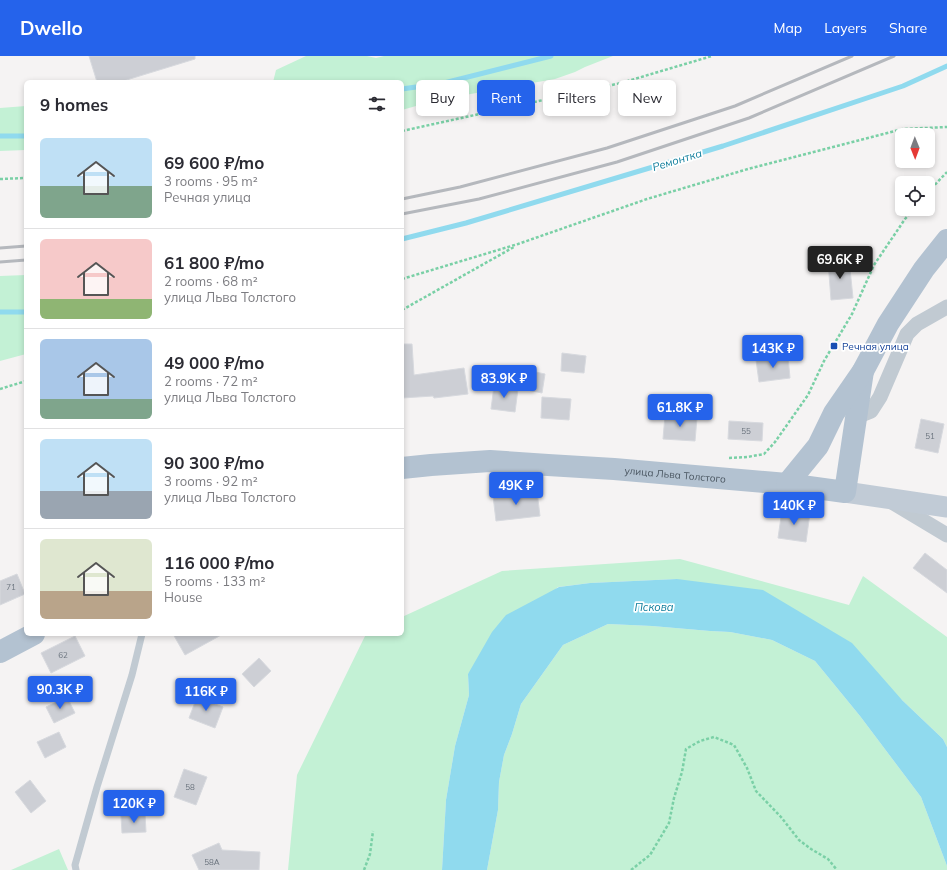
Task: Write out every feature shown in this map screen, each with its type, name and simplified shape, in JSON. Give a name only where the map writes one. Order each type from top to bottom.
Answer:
[{"type":"main road","points":[[787,484],[818,446],[834,413],[863,371],[888,324],[924,269],[947,240]]},
{"type":"main road","points":[[845,492],[863,371]]},
{"type":"main road","name":"улица Льва Толстого","points":[[404,468],[490,461],[614,469],[787,484],[845,492]]},
{"type":"main road","points":[[0,652],[30,636]]},
{"type":"street","points":[[856,417],[871,411],[880,397],[907,334],[917,324],[947,307]]},
{"type":"street","name":"улица Льва Толстого","points":[[845,492],[947,507]]},
{"type":"street","points":[[888,499],[947,535]]},
{"type":"lane","points":[[76,870],[75,866],[132,675],[142,636]]},
{"type":"path","points":[[404,130],[621,83],[712,56]]},
{"type":"path","points":[[404,278],[518,244],[647,199],[748,169],[903,129],[947,127]]},
{"type":"path","points":[[935,185],[947,172]]},
{"type":"path","points":[[0,179],[24,178]]},
{"type":"path","points":[[727,458],[764,454],[775,442],[808,395],[824,361],[852,314],[874,265],[908,216]]},
{"type":"path","points":[[404,309],[518,244]]},
{"type":"path","points":[[0,389],[24,382]]},
{"type":"path","points":[[631,870],[650,855],[669,823],[686,750],[700,741],[714,737],[734,745],[747,768],[756,791],[781,817],[799,840],[828,859],[837,870]]},
{"type":"path","points":[[364,870],[370,854],[373,831]]},
{"type":"green space","points":[[306,56],[367,56],[376,58],[384,56],[613,56],[555,79],[535,83],[535,80],[477,80],[477,93],[469,94],[469,80],[416,80],[416,106],[404,109],[404,80],[274,80],[276,70]]},
{"type":"green space","points":[[24,106],[24,150],[0,151],[0,108]]},
{"type":"green space","points":[[24,275],[24,355],[0,361],[0,276]]},
{"type":"green space","points":[[680,559],[849,605],[863,576],[947,637],[947,747],[943,739],[902,700],[677,579],[590,583],[558,587],[468,674],[469,695],[455,746],[446,800],[442,870],[288,870],[297,775],[365,636],[404,636],[404,616],[502,571]]},
{"type":"green space","points":[[608,624],[730,632],[772,640],[815,661],[860,716],[921,797],[947,866],[947,870],[487,870],[498,810],[499,782],[504,755],[521,704],[563,645]]},
{"type":"green space","points":[[59,849],[68,870],[11,870]]},
{"type":"water","name":"Пскова","points":[[677,579],[763,590],[852,643],[902,700],[943,739],[947,747],[947,866],[921,797],[860,716],[815,661],[772,640],[730,632],[608,624],[563,645],[521,704],[504,755],[499,782],[498,810],[487,870],[442,870],[446,800],[455,746],[469,695],[468,674],[492,632],[506,615],[559,587],[590,583]]},
{"type":"building","points":[[89,56],[195,56],[195,59],[127,80],[96,80]]},
{"type":"building","points":[[849,259],[853,298],[831,300],[828,261]]},
{"type":"building","points":[[404,344],[412,344],[414,375],[464,368],[468,394],[434,398],[433,396],[404,398]]},
{"type":"building","points":[[562,353],[586,356],[584,373],[561,371]]},
{"type":"building","points":[[788,356],[790,378],[759,382],[756,360]]},
{"type":"building","points":[[531,371],[545,374],[542,393],[527,390]]},
{"type":"building","points":[[494,386],[518,389],[515,412],[491,409]]},
{"type":"building","points":[[542,397],[571,399],[569,420],[541,418]]},
{"type":"building","points":[[665,415],[697,418],[695,441],[663,439]]},
{"type":"building","points":[[921,419],[944,424],[938,453],[915,448]]},
{"type":"building","points":[[729,421],[763,423],[762,441],[728,439]]},
{"type":"building","points":[[537,491],[540,516],[496,521],[493,496]]},
{"type":"building","points":[[782,510],[810,513],[806,542],[778,538]]},
{"type":"building","points":[[925,553],[947,570],[947,593],[913,568]]},
{"type":"building","points":[[17,574],[24,594],[0,605],[0,581]]},
{"type":"building","points":[[75,636],[85,656],[51,673],[41,653]]},
{"type":"building","points":[[174,636],[219,636],[185,655]]},
{"type":"building","points":[[259,658],[271,671],[254,687],[242,674]]},
{"type":"building","points":[[67,697],[75,713],[54,723],[46,707]]},
{"type":"building","points":[[197,697],[223,707],[215,728],[189,718]]},
{"type":"building","points":[[59,732],[66,747],[45,758],[37,742]]},
{"type":"building","points":[[184,769],[207,777],[196,805],[174,797]]},
{"type":"building","points":[[30,780],[46,801],[31,813],[15,792]]},
{"type":"building","points":[[145,814],[146,832],[122,833],[121,816]]},
{"type":"building","points":[[219,843],[222,850],[260,852],[259,870],[199,870],[192,855]]},
{"type":"waterway","points":[[404,89],[444,83],[551,56]]},
{"type":"waterway","name":"Ремонтка","points":[[404,238],[466,223],[723,146],[903,86],[947,66]]},
{"type":"waterway","points":[[0,136],[24,136]]},
{"type":"waterway","name":"Ремонтка","points":[[0,312],[24,312]]},
{"type":"railway","points":[[404,199],[460,187],[607,148],[735,106],[852,56]]},
{"type":"railway","points":[[404,214],[479,199],[617,162],[749,118],[894,56]]},
{"type":"railway","points":[[0,248],[24,246]]},
{"type":"railway","points":[[0,262],[24,260]]},
{"type":"place","name":"Речная улица","points":[[834,346]]}]
